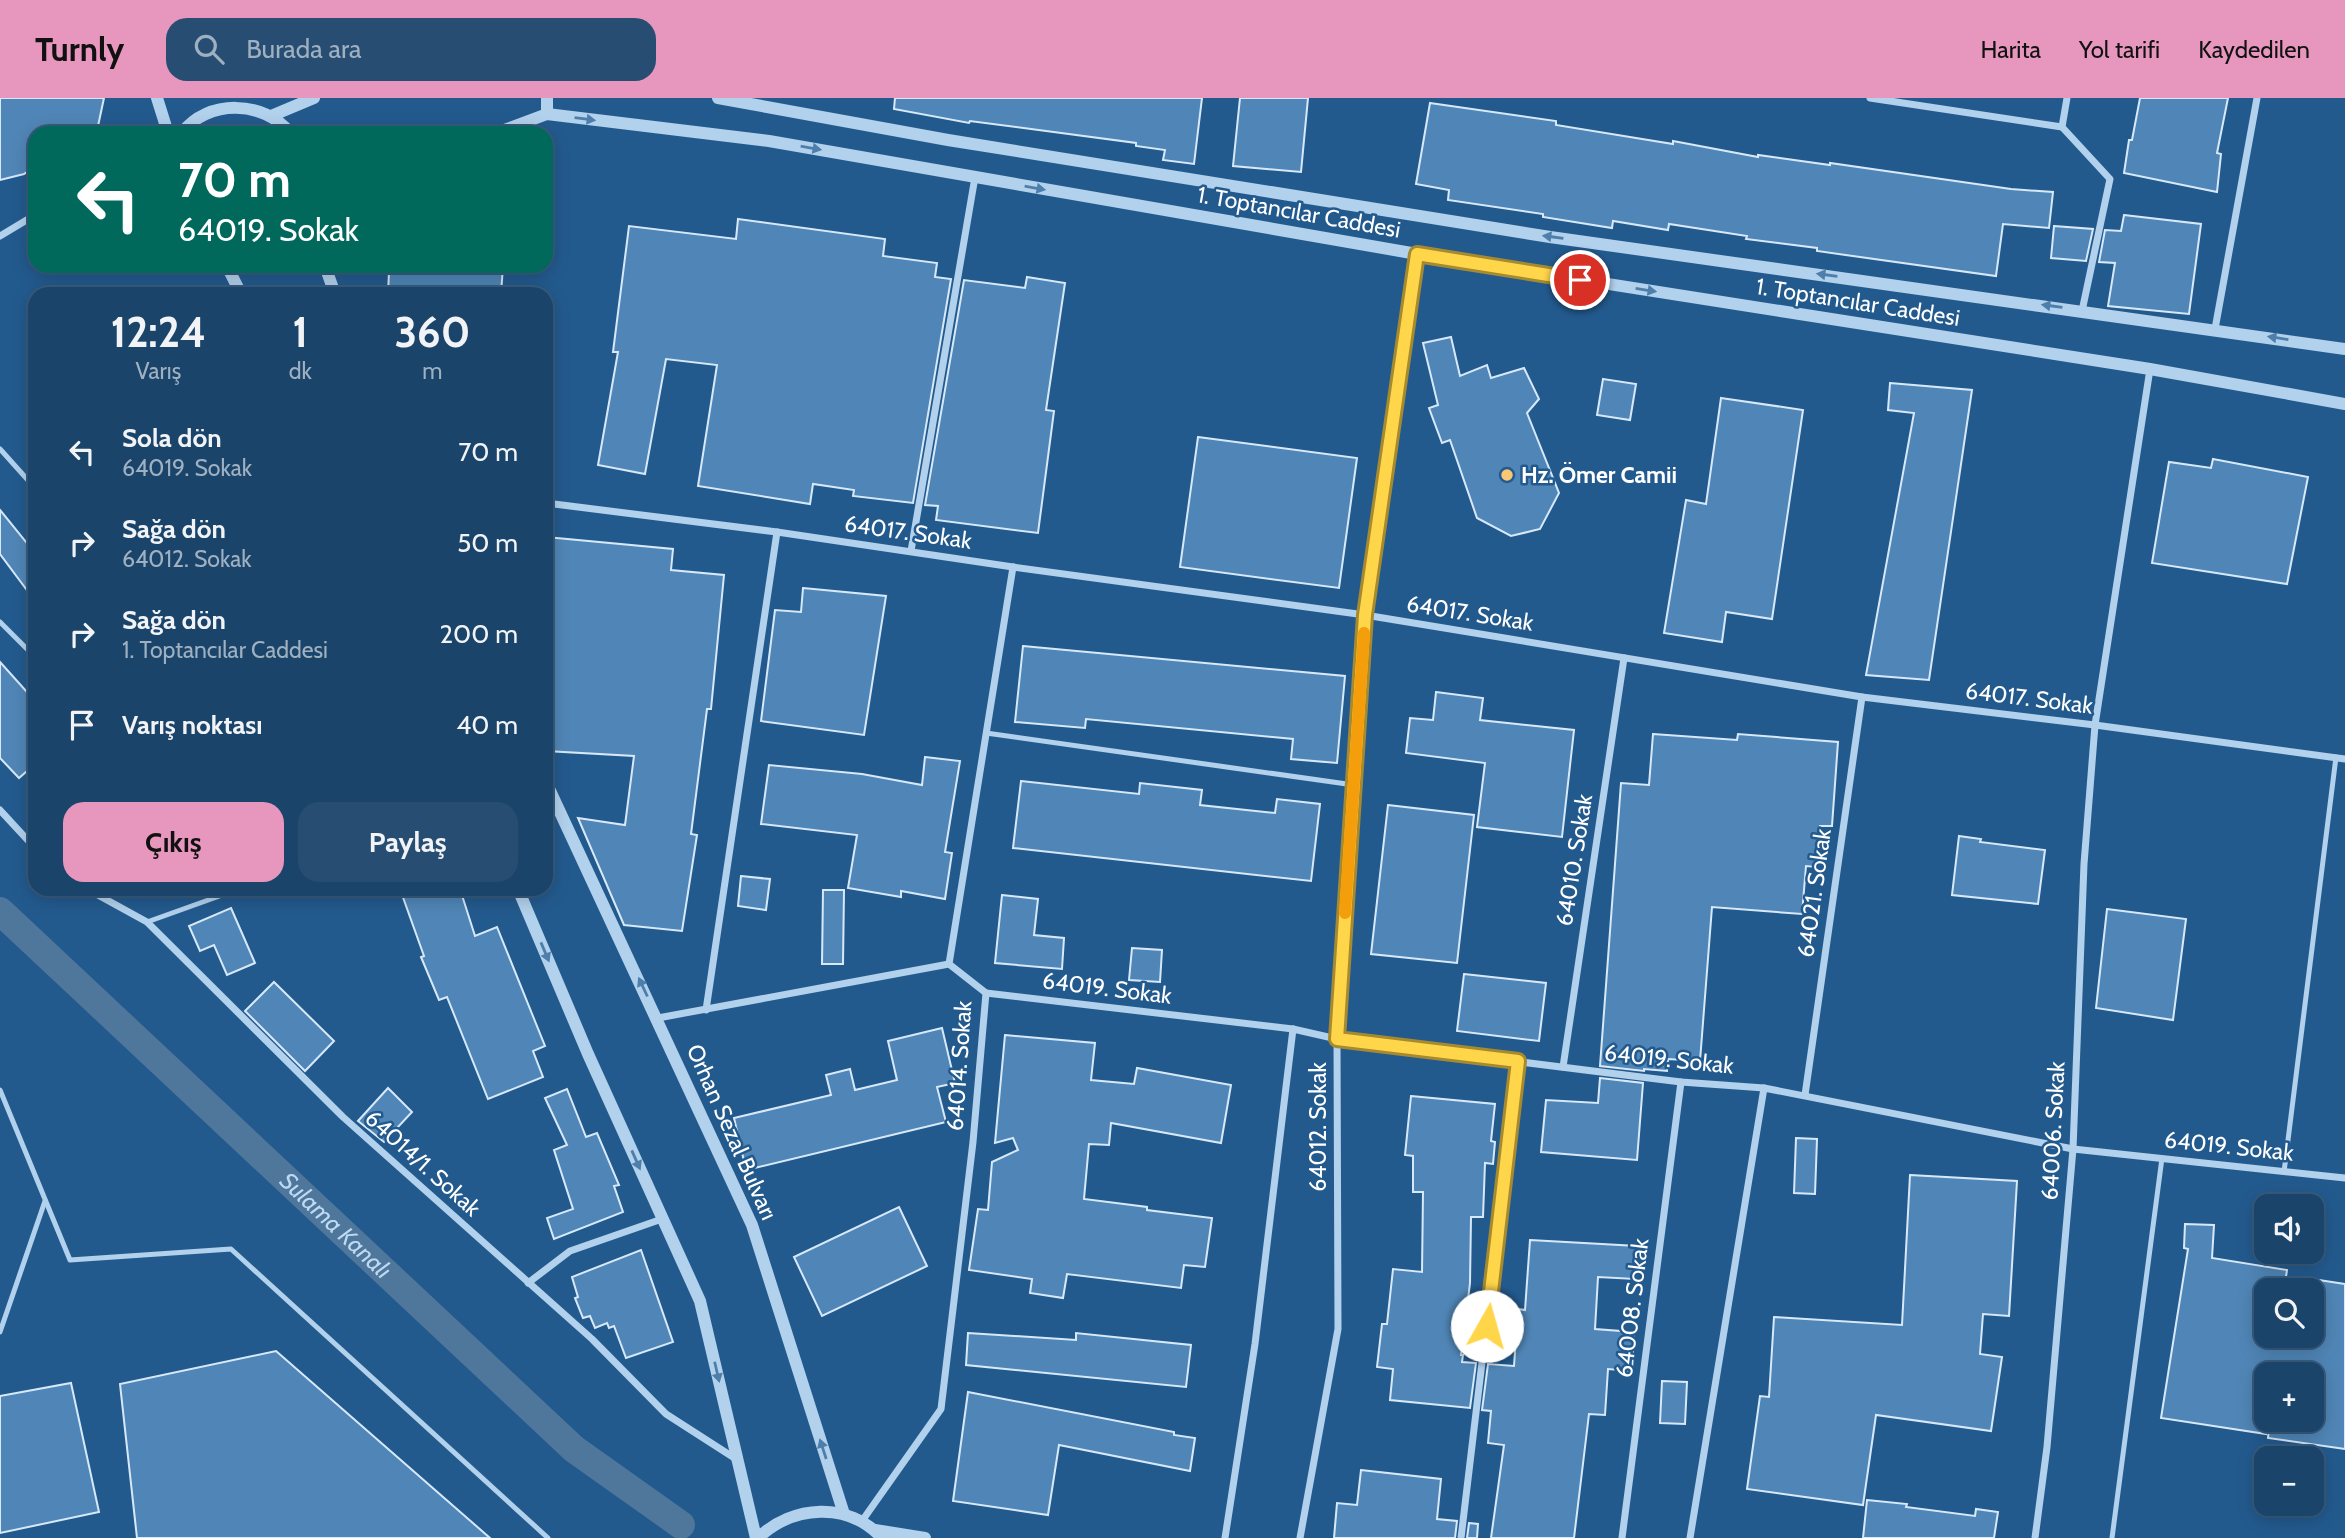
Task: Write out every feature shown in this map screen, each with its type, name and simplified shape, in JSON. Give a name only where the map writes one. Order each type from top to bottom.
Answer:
[{"type":"street","points":[[157,98],[167,126]]},
{"type":"street","points":[[271,116],[314,98]]},
{"type":"street","points":[[547,114],[548,98]]},
{"type":"street","name":"1. Toptancılar Caddesi","points":[[718,98],[948,140],[1550,237],[2345,349]]},
{"type":"street","points":[[1870,98],[2062,127],[2110,179],[2082,310]]},
{"type":"street","points":[[2062,127],[2067,98]]},
{"type":"street","points":[[2215,329],[2257,98]]},
{"type":"street","points":[[187,126],[203,115],[222,108],[255,104],[282,126]]},
{"type":"street","name":"1. Toptancılar Caddesi","points":[[515,126],[547,114],[769,141],[1417,254],[2150,369],[2345,404]]},
{"type":"street","points":[[911,551],[975,177]]},
{"type":"street","points":[[0,236],[28,219]]},
{"type":"street","name":"64012. Sokak","points":[[1300,1538],[1338,1329],[1337,1039],[1365,615],[1417,254]]},
{"type":"street","name":"64006. Sokak","points":[[2035,1538],[2047,1447],[2073,1149],[2084,864],[2095,725],[2150,369]]},
{"type":"street","name":"64017. Sokak","points":[[553,504],[778,532],[1365,615],[1862,697],[2341,758]]},
{"type":"street","points":[[706,1010],[778,532]]},
{"type":"street","points":[[658,1018],[949,964],[1013,567]]},
{"type":"street","name":"64010. Sokak","points":[[1563,1067],[1624,658]]},
{"type":"street","name":"64021. Sokak","points":[[1805,1096],[1862,697]]},
{"type":"street","name":"Orhan Sezal Bulvarı","points":[[553,797],[752,1225],[844,1514]]},
{"type":"street","points":[[0,810],[28,840]]},
{"type":"street","name":"64014/1. Sokak","points":[[100,896],[147,922],[343,1117],[592,1339],[666,1413],[738,1460]]},
{"type":"street","points":[[522,896],[588,1054],[700,1301],[757,1538],[781,1520],[802,1513],[823,1511],[844,1514],[862,1521],[879,1534],[925,1538]]},
{"type":"street","name":"64014. Sokak","points":[[862,1521],[941,1409],[973,1142],[986,993],[949,964]]},
{"type":"street","name":"64019. Sokak","points":[[986,993],[1293,1029],[1337,1039],[1681,1082],[1764,1088],[2073,1149],[2345,1178]]},
{"type":"street","points":[[1225,1538],[1255,1344],[1293,1029]]},
{"type":"street","points":[[1461,1538],[1518,1061]]},
{"type":"street","name":"64008. Sokak","points":[[1622,1538],[1681,1082]]},
{"type":"street","points":[[1690,1538],[1764,1088]]},
{"type":"street","points":[[528,1283],[570,1251],[662,1219]]},
{"type":"lane","points":[[0,449],[28,480]]},
{"type":"lane","points":[[0,622],[28,649]]},
{"type":"lane","points":[[986,733],[1354,785]]},
{"type":"lane","points":[[2284,1172],[2341,758]]},
{"type":"lane","points":[[147,922],[219,896]]},
{"type":"lane","points":[[0,1090],[70,1260],[230,1249],[548,1538]]},
{"type":"lane","points":[[2112,1538],[2162,1158]]},
{"type":"lane","points":[[0,1332],[45,1201]]},
{"type":"building","points":[[0,98],[104,98],[98,126],[28,126],[28,171],[0,180]]},
{"type":"building","points":[[895,98],[1202,98],[1194,164],[1163,160],[1165,150],[1136,146],[1136,143],[970,121],[969,123],[894,109]]},
{"type":"building","points":[[1240,98],[1308,98],[1301,172],[1233,166]]},
{"type":"building","points":[[2140,98],[2228,98],[2217,153],[2221,154],[2217,192],[2124,173]]},
{"type":"building","points":[[1430,103],[1556,121],[1556,125],[1673,144],[1673,141],[1758,157],[1830,163],[2011,189],[2053,192],[2049,228],[2003,224],[1996,276],[1817,251],[1817,248],[1746,239],[1747,236],[1669,224],[1668,230],[1613,221],[1612,228],[1543,217],[1543,214],[1448,200],[1449,190],[1416,184]]},
{"type":"building","points":[[2124,215],[2201,224],[2189,314],[2108,306],[2115,263],[2099,262],[2105,230],[2121,231]]},
{"type":"building","points":[[738,219],[885,239],[883,256],[937,263],[935,277],[951,279],[913,503],[853,496],[854,490],[813,484],[810,504],[698,486],[717,365],[666,359],[645,474],[598,465],[618,352],[613,352],[629,226],[736,239]]},
{"type":"building","points":[[2054,226],[2093,229],[2086,261],[2051,258]]},
{"type":"building","points":[[389,273],[502,273],[502,287],[388,287]]},
{"type":"building","points":[[1027,277],[1065,283],[1046,410],[1054,411],[1038,533],[936,520],[938,506],[925,505],[964,280],[1025,288]]},
{"type":"building","points":[[1451,337],[1460,376],[1487,365],[1491,378],[1524,368],[1539,399],[1527,413],[1559,493],[1540,529],[1511,536],[1477,518],[1450,440],[1442,443],[1429,408],[1438,405],[1423,343]]},
{"type":"building","points":[[1603,379],[1636,384],[1630,420],[1597,415]]},
{"type":"building","points":[[1890,383],[1972,390],[1929,680],[1866,675],[1914,413],[1888,410]]},
{"type":"building","points":[[1721,398],[1803,410],[1772,619],[1726,612],[1722,642],[1664,633],[1686,500],[1706,504]]},
{"type":"building","points":[[1198,437],[1357,458],[1339,588],[1180,567]]},
{"type":"building","points":[[2213,459],[2308,477],[2287,584],[2152,563],[2169,462],[2211,468]]},
{"type":"building","points":[[0,510],[28,544],[28,592],[0,554]]},
{"type":"building","points":[[553,538],[673,549],[671,570],[724,575],[711,709],[707,709],[691,834],[697,835],[682,931],[624,925],[578,818],[625,825],[634,756],[553,751]]},
{"type":"building","points":[[803,588],[886,596],[864,735],[761,721],[775,610],[801,612]]},
{"type":"building","points":[[1023,646],[1345,676],[1337,763],[1291,759],[1293,739],[1086,719],[1085,728],[1015,722]]},
{"type":"building","points":[[0,662],[28,693],[28,770],[19,778],[0,758]]},
{"type":"building","points":[[1436,692],[1483,698],[1480,720],[1574,730],[1562,837],[1477,827],[1485,763],[1406,753],[1410,718],[1433,720]]},
{"type":"building","points":[[1653,734],[1737,740],[1738,734],[1838,742],[1832,826],[1820,826],[1816,867],[1806,866],[1802,914],[1712,907],[1700,1061],[1668,1059],[1667,1071],[1600,1066],[1621,783],[1649,785]]},
{"type":"building","points":[[925,757],[960,761],[945,852],[952,853],[945,899],[901,891],[901,897],[848,888],[857,835],[761,824],[769,765],[862,774],[922,785]]},
{"type":"building","points":[[1021,781],[1139,794],[1140,783],[1202,790],[1200,805],[1275,813],[1277,799],[1320,804],[1311,881],[1013,848]]},
{"type":"building","points":[[1388,805],[1474,815],[1457,963],[1371,954]]},
{"type":"building","points":[[1959,836],[1981,839],[1980,842],[2045,850],[2038,904],[1952,895]]},
{"type":"building","points":[[741,876],[770,879],[766,910],[738,906]]},
{"type":"building","points":[[823,890],[844,890],[843,964],[822,964]]},
{"type":"building","points":[[1002,895],[1038,899],[1034,935],[1064,938],[1062,969],[995,963]]},
{"type":"building","points":[[403,896],[462,896],[475,936],[497,927],[545,1046],[533,1051],[543,1077],[488,1099],[447,997],[439,1000],[421,957],[424,956]]},
{"type":"building","points":[[231,908],[255,963],[227,975],[214,945],[200,951],[189,926]]},
{"type":"building","points":[[2107,909],[2186,919],[2173,1020],[2096,1008]]},
{"type":"building","points":[[1132,948],[1162,950],[1160,982],[1129,980]]},
{"type":"building","points":[[1464,974],[1546,983],[1539,1041],[1457,1031]]},
{"type":"building","points":[[274,982],[334,1041],[305,1071],[245,1011]]},
{"type":"building","points":[[942,1028],[955,1083],[937,1087],[946,1122],[746,1170],[734,1118],[831,1095],[826,1075],[850,1069],[855,1090],[897,1080],[888,1041]]},
{"type":"building","points":[[1005,1035],[1095,1043],[1091,1080],[1134,1084],[1137,1068],[1231,1085],[1221,1143],[1111,1123],[1109,1145],[1089,1144],[1084,1199],[1212,1218],[1205,1267],[1184,1265],[1181,1288],[1067,1274],[1063,1298],[1030,1293],[1032,1279],[969,1270],[978,1209],[988,1210],[992,1162],[1018,1150],[1013,1138],[995,1143]]},
{"type":"building","points":[[1600,1078],[1643,1083],[1637,1160],[1541,1152],[1546,1100],[1598,1103]]},
{"type":"building","points":[[388,1088],[412,1112],[384,1142],[358,1121]]},
{"type":"building","points":[[567,1089],[586,1137],[597,1133],[619,1185],[614,1186],[623,1212],[554,1239],[547,1218],[573,1209],[554,1150],[567,1145],[545,1098]]},
{"type":"building","points":[[1411,1096],[1495,1104],[1491,1141],[1495,1142],[1493,1164],[1485,1163],[1483,1217],[1471,1217],[1470,1283],[1461,1355],[1462,1362],[1476,1363],[1470,1408],[1390,1400],[1393,1369],[1377,1367],[1382,1324],[1387,1324],[1393,1269],[1422,1272],[1423,1192],[1413,1192],[1413,1156],[1405,1155]]},
{"type":"building","points":[[1796,1138],[1817,1139],[1815,1194],[1794,1193]]},
{"type":"building","points":[[1910,1175],[2017,1181],[2009,1316],[1983,1314],[1980,1354],[2002,1357],[1991,1431],[1876,1415],[1863,1505],[1747,1489],[1760,1396],[1769,1397],[1774,1317],[1902,1325]]},
{"type":"building","points":[[899,1207],[927,1266],[822,1316],[794,1257]]},
{"type":"building","points":[[2185,1224],[2214,1225],[2212,1258],[2287,1270],[2286,1278],[2254,1278],[2254,1348],[2324,1348],[2324,1281],[2345,1284],[2345,1449],[2268,1438],[2269,1432],[2324,1432],[2324,1362],[2254,1362],[2254,1432],[2266,1434],[2161,1418],[2188,1249],[2184,1248]]},
{"type":"building","points":[[1530,1240],[1637,1246],[1635,1279],[1598,1277],[1595,1329],[1634,1332],[1632,1371],[1608,1369],[1605,1415],[1589,1414],[1574,1538],[1491,1538],[1504,1445],[1488,1443],[1491,1411],[1482,1410],[1488,1364],[1514,1366],[1518,1309],[1525,1310]]},
{"type":"building","points":[[641,1250],[673,1342],[626,1358],[614,1326],[609,1328],[607,1323],[595,1328],[590,1316],[583,1318],[575,1298],[578,1297],[572,1277]]},
{"type":"building","points":[[968,1333],[1076,1340],[1076,1333],[1191,1345],[1186,1387],[966,1365]]},
{"type":"building","points":[[276,1351],[490,1538],[137,1538],[120,1384]]},
{"type":"building","points":[[1662,1381],[1687,1382],[1685,1424],[1660,1423]]},
{"type":"building","points":[[71,1383],[99,1512],[0,1533],[0,1396]]},
{"type":"building","points":[[968,1392],[1195,1438],[1190,1471],[1059,1445],[1048,1515],[953,1501]]},
{"type":"building","points":[[1361,1470],[1441,1479],[1437,1519],[1457,1521],[1455,1538],[1334,1538],[1337,1503],[1357,1505]]},
{"type":"building","points":[[1867,1500],[1975,1516],[1976,1509],[1998,1512],[1994,1538],[1863,1538]]},
{"type":"building","points":[[1469,1523],[1478,1524],[1477,1538],[1467,1538]]},
{"type":"waterway","name":"Sulama Kanalı","points":[[0,911],[574,1449],[681,1525]]},
{"type":"slow traffic","points":[[1345,913],[1364,633]]},
{"type":"place","name":"Hz. Ömer Camii","points":[[1507,475]]},
{"type":"route","points":[[1487,1326],[1518,1061],[1337,1039],[1365,615],[1417,254],[1580,280]]}]
